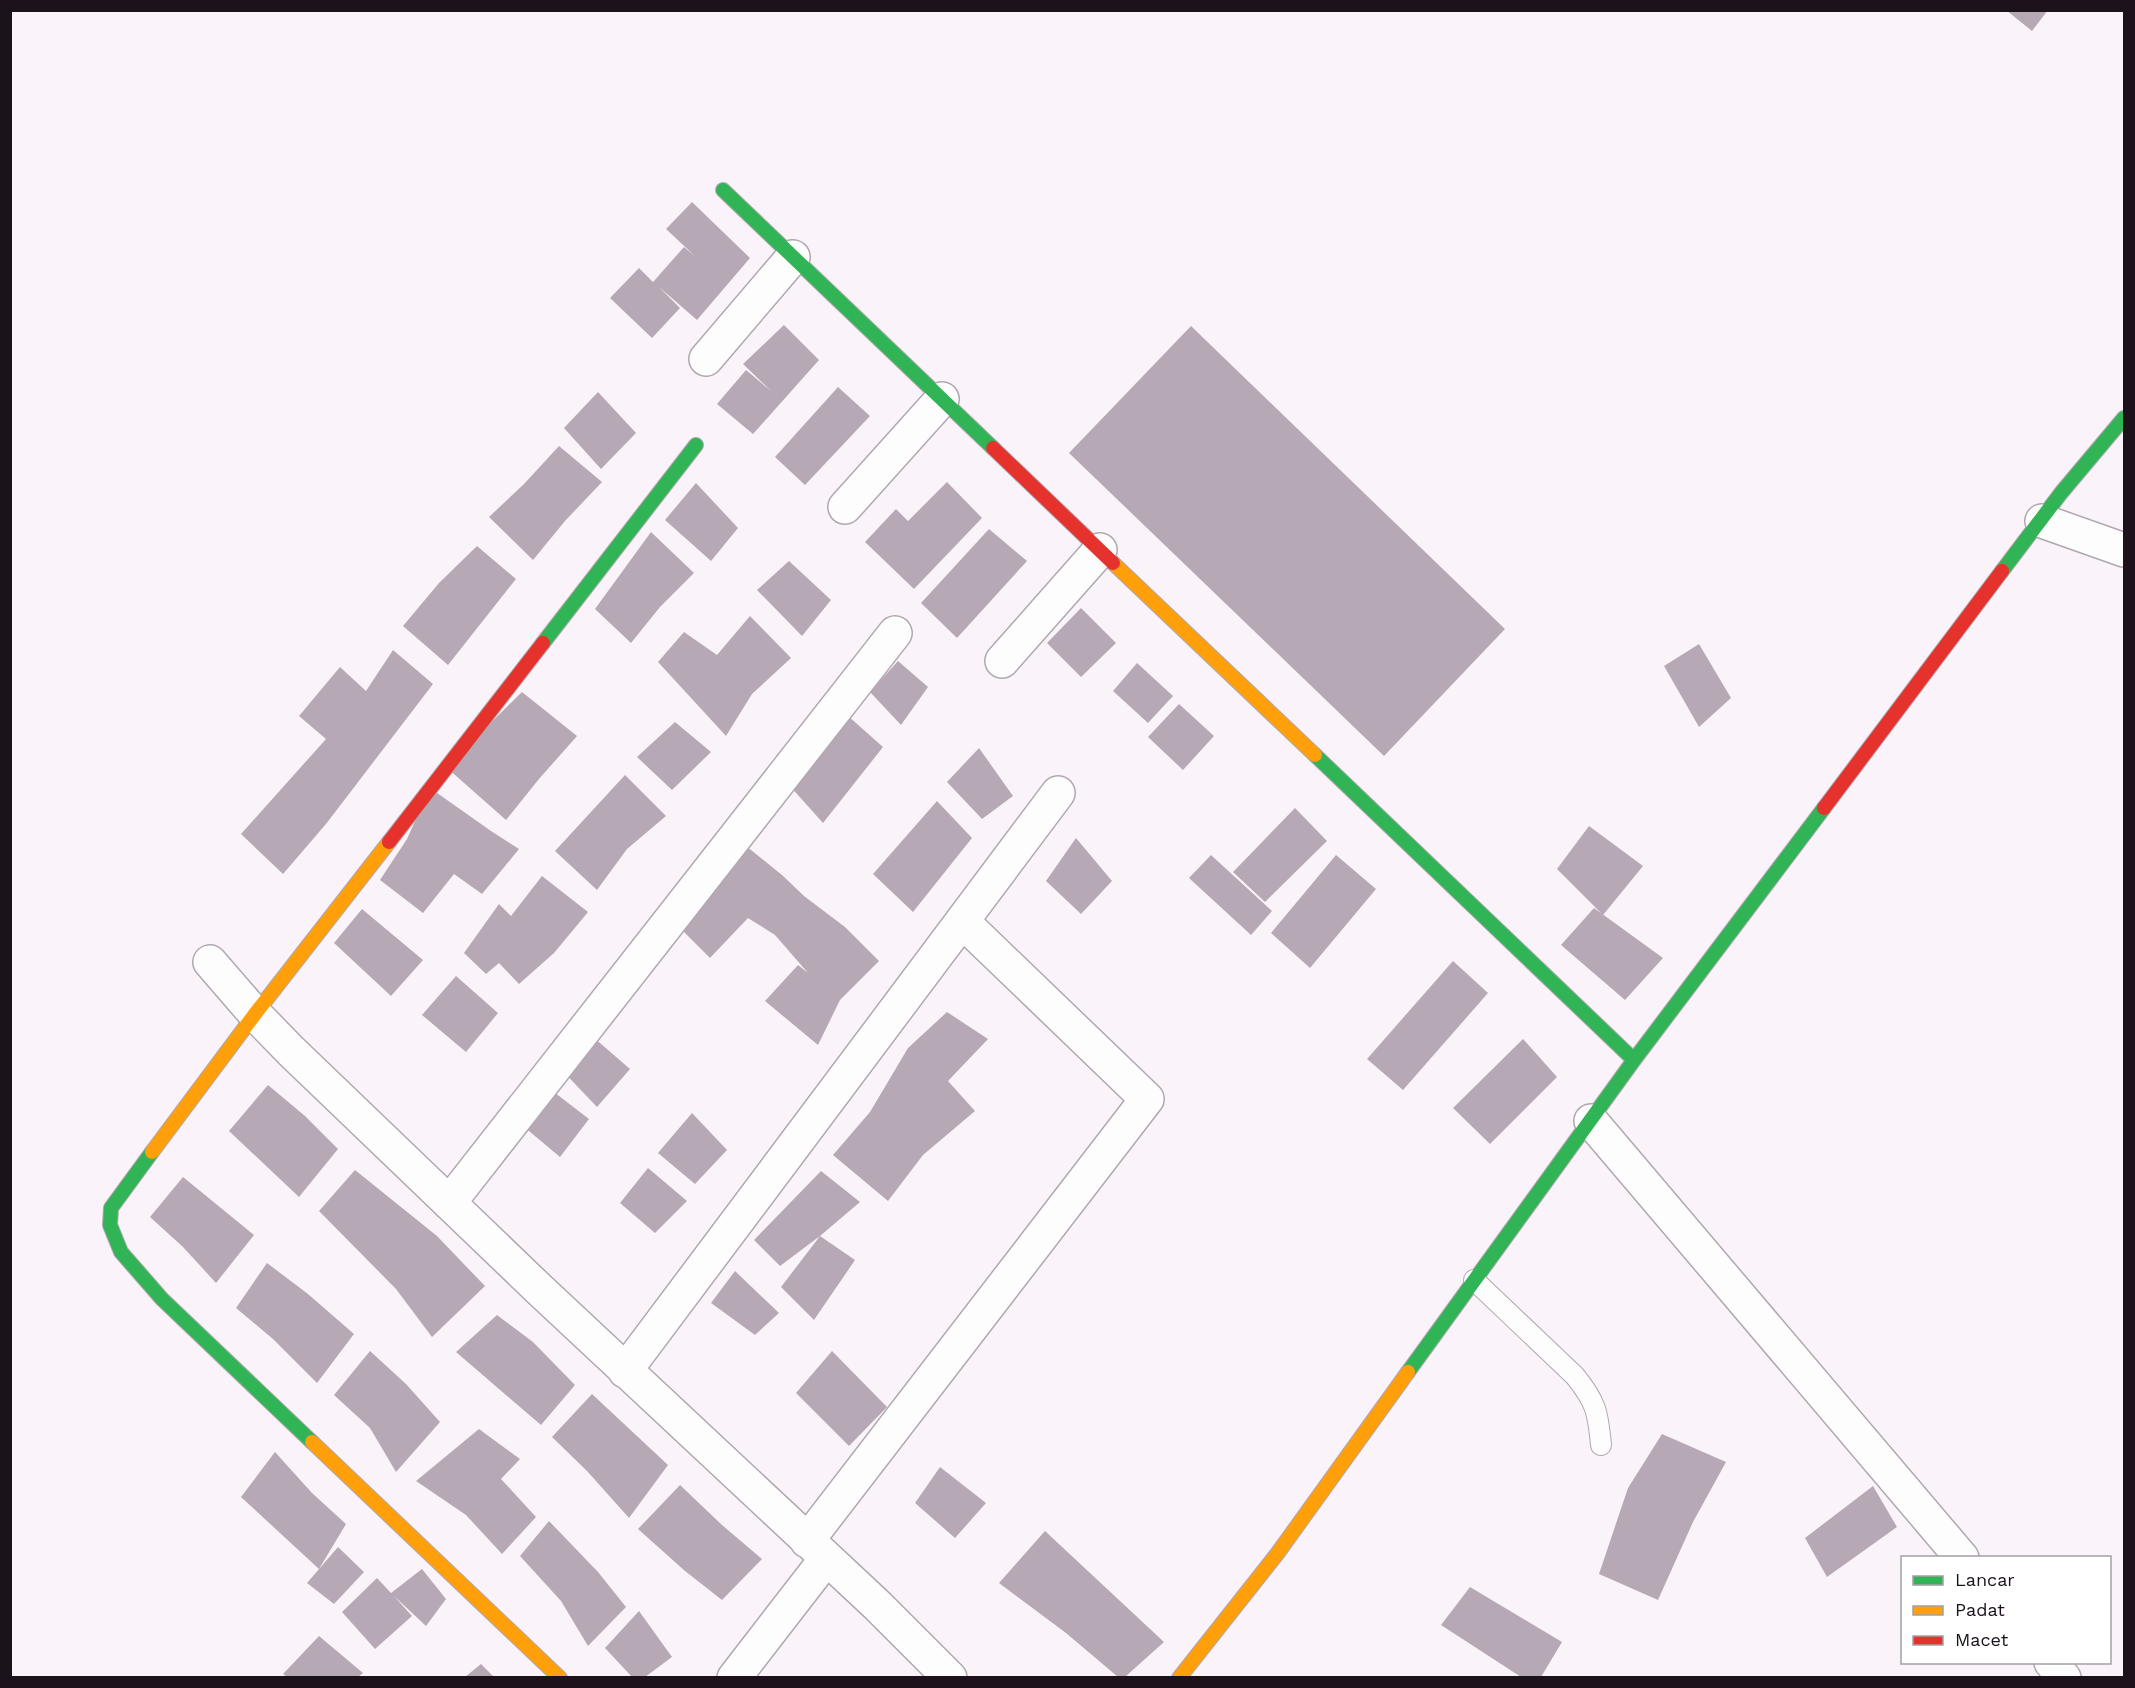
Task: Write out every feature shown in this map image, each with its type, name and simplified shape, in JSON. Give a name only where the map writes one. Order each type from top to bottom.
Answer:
[{"type":"street","points":[[723,190],[1634,1060]]},
{"type":"street","points":[[706,358],[794,257]]},
{"type":"street","points":[[844,507],[942,399]]},
{"type":"street","points":[[1179,1677],[1278,1554],[1634,1060],[2061,493],[2124,418]]},
{"type":"street","points":[[560,1677],[162,1299],[121,1252],[110,1225],[111,1208],[255,1014],[696,445]]},
{"type":"street","points":[[2042,521],[2124,550]]},
{"type":"street","points":[[1002,661],[1100,550]]},
{"type":"street","points":[[449,1203],[895,633]]},
{"type":"street","points":[[625,1371],[1058,793]]},
{"type":"street","points":[[734,1677],[816,1550],[1147,1099],[962,921]]},
{"type":"street","points":[[210,962],[291,1051],[625,1371],[877,1605],[950,1677]]},
{"type":"street","points":[[1591,1121],[1961,1556]]},
{"type":"street","points":[[2054,1664],[2064,1677]]},
{"type":"lane","points":[[1474,1280],[1575,1376],[1589,1394],[1598,1413],[1601,1445]]},
{"type":"building","points":[[2006,10],[2048,10],[2032,31]]},
{"type":"building","points":[[692,202],[750,258],[697,320],[659,287],[680,308],[652,338],[610,298],[639,268],[653,282],[684,247],[696,257],[666,229]]},
{"type":"building","points":[[784,325],[819,360],[753,434],[717,404],[746,370],[771,391],[743,364]]},
{"type":"building","points":[[1191,326],[1505,629],[1384,756],[1069,453]]},
{"type":"building","points":[[838,387],[870,416],[805,485],[775,457]]},
{"type":"building","points":[[598,392],[636,433],[601,469],[564,428]]},
{"type":"building","points":[[559,446],[602,482],[565,521],[533,560],[489,517]]},
{"type":"building","points":[[947,482],[982,518],[914,589],[865,542],[896,509],[908,521]]},
{"type":"building","points":[[696,483],[738,528],[711,561],[665,520]]},
{"type":"building","points":[[989,529],[1027,561],[957,638],[921,603]]},
{"type":"building","points":[[651,532],[694,573],[660,607],[631,643],[595,609]]},
{"type":"building","points":[[477,546],[516,579],[448,665],[403,626],[439,583]]},
{"type":"building","points":[[789,561],[831,600],[802,636],[757,590]]},
{"type":"building","points":[[1081,608],[1116,643],[1081,677],[1047,643]]},
{"type":"building","points":[[750,616],[791,658],[752,694],[726,736],[658,662],[684,632],[717,655]]},
{"type":"building","points":[[1699,644],[1731,698],[1699,727],[1664,666]]},
{"type":"building","points":[[393,650],[433,684],[326,824],[283,874],[241,834],[326,739],[299,716],[340,667],[366,691]]},
{"type":"building","points":[[898,661],[928,687],[901,725],[870,692]]},
{"type":"building","points":[[1137,663],[1173,696],[1148,723],[1113,691]]},
{"type":"building","points":[[522,692],[577,736],[506,820],[446,767]]},
{"type":"building","points":[[1179,704],[1214,736],[1183,770],[1148,737]]},
{"type":"building","points":[[847,715],[883,747],[823,823],[789,785]]},
{"type":"building","points":[[675,722],[711,752],[672,790],[637,757]]},
{"type":"building","points":[[979,748],[1013,796],[982,819],[947,782]]},
{"type":"building","points":[[625,775],[666,816],[627,849],[597,890],[555,851]]},
{"type":"building","points":[[430,788],[519,849],[482,894],[454,874],[423,913],[380,880],[407,839]]},
{"type":"building","points":[[937,801],[972,838],[913,912],[873,874]]},
{"type":"building","points":[[1295,808],[1327,841],[1265,902],[1233,872]]},
{"type":"building","points":[[1589,826],[1643,866],[1603,915],[1557,869]]},
{"type":"building","points":[[735,837],[804,896],[845,927],[879,961],[840,1000],[818,1045],[765,1001],[798,965],[808,973],[775,935],[748,918],[710,958],[671,919]]},
{"type":"building","points":[[1076,838],[1112,881],[1081,914],[1046,881]]},
{"type":"building","points":[[1211,855],[1272,911],[1251,935],[1189,878]]},
{"type":"building","points":[[1336,855],[1376,889],[1310,968],[1271,933]]},
{"type":"building","points":[[542,876],[588,912],[554,953],[519,984],[499,963],[486,974],[464,953],[499,904],[511,916]]},
{"type":"building","points":[[1594,908],[1663,958],[1625,1000],[1561,945]]},
{"type":"building","points":[[362,909],[423,960],[391,996],[334,943]]},
{"type":"building","points":[[1453,961],[1488,993],[1403,1090],[1367,1059]]},
{"type":"building","points":[[456,976],[498,1013],[466,1052],[422,1015]]},
{"type":"building","points":[[947,1012],[988,1039],[948,1081],[975,1111],[923,1155],[888,1201],[833,1155],[870,1112],[908,1048]]},
{"type":"building","points":[[585,1030],[630,1069],[597,1107],[557,1065]]},
{"type":"building","points":[[1523,1039],[1557,1077],[1490,1144],[1453,1108]]},
{"type":"building","points":[[268,1085],[305,1116],[338,1149],[299,1197],[229,1131]]},
{"type":"building","points":[[550,1089],[589,1119],[560,1157],[523,1126]]},
{"type":"building","points":[[692,1113],[727,1150],[695,1184],[658,1153]]},
{"type":"building","points":[[648,1168],[687,1201],[655,1233],[620,1203]]},
{"type":"building","points":[[355,1170],[437,1236],[485,1286],[432,1337],[396,1289],[319,1211]]},
{"type":"building","points":[[821,1171],[860,1202],[780,1266],[754,1240]]},
{"type":"building","points":[[183,1177],[254,1235],[216,1283],[183,1247],[150,1217]]},
{"type":"building","points":[[820,1236],[855,1260],[814,1320],[781,1287]]},
{"type":"building","points":[[267,1263],[308,1294],[354,1334],[317,1383],[273,1339],[236,1308]]},
{"type":"building","points":[[735,1271],[779,1313],[755,1335],[711,1303]]},
{"type":"building","points":[[497,1315],[533,1342],[575,1385],[541,1425],[456,1352]]},
{"type":"building","points":[[370,1351],[406,1384],[440,1422],[396,1472],[370,1428],[334,1395]]},
{"type":"building","points":[[832,1351],[887,1407],[849,1446],[796,1393]]},
{"type":"building","points":[[592,1394],[668,1465],[629,1518],[587,1471],[552,1437]]},
{"type":"building","points":[[479,1429],[520,1459],[501,1479],[536,1517],[502,1554],[466,1515],[416,1481]]},
{"type":"building","points":[[1662,1434],[1726,1462],[1693,1522],[1658,1600],[1599,1574],[1628,1488]]},
{"type":"building","points":[[275,1452],[312,1493],[346,1524],[319,1569],[241,1497]]},
{"type":"building","points":[[940,1467],[986,1503],[955,1538],[915,1503]]},
{"type":"building","points":[[680,1485],[762,1559],[722,1600],[638,1529]]},
{"type":"building","points":[[1873,1486],[1897,1527],[1827,1577],[1805,1538]]},
{"type":"building","points":[[549,1521],[598,1572],[626,1607],[588,1646],[561,1601],[520,1556]]},
{"type":"building","points":[[1045,1531],[1164,1642],[1125,1677],[1118,1677],[1066,1633],[999,1583]]},
{"type":"building","points":[[338,1547],[364,1572],[334,1604],[307,1583]]},
{"type":"building","points":[[422,1569],[446,1599],[426,1626],[394,1596],[412,1616],[375,1649],[342,1612],[377,1578],[391,1593]]},
{"type":"building","points":[[1470,1587],[1562,1642],[1541,1677],[1521,1677],[1441,1625]]},
{"type":"building","points":[[639,1611],[672,1657],[645,1677],[632,1677],[605,1648]]},
{"type":"building","points":[[319,1636],[363,1673],[358,1677],[287,1677],[283,1674]]},
{"type":"building","points":[[481,1664],[494,1677],[465,1677]]},
{"type":"traffic: fast","points":[[723,190],[993,448]]},
{"type":"traffic: fast","points":[[2002,571],[2061,493],[2124,418]]},
{"type":"traffic: fast","points":[[543,643],[696,445]]},
{"type":"traffic: fast","points":[[1315,755],[1634,1060]]},
{"type":"traffic: fast","points":[[1408,1372],[1634,1060],[1824,808]]},
{"type":"traffic: fast","points":[[152,1152],[111,1208],[110,1225],[121,1252],[162,1299],[312,1442]]},
{"type":"traffic: slow","points":[[1113,563],[1315,755]]},
{"type":"traffic: slow","points":[[152,1152],[255,1014],[389,842]]},
{"type":"traffic: slow","points":[[1179,1678],[1277,1554],[1408,1372]]},
{"type":"traffic: slow","points":[[312,1442],[560,1678]]},
{"type":"traffic: jam","points":[[993,448],[1113,563]]},
{"type":"traffic: jam","points":[[1824,808],[2002,571]]},
{"type":"traffic: jam","points":[[389,842],[543,643]]}]
